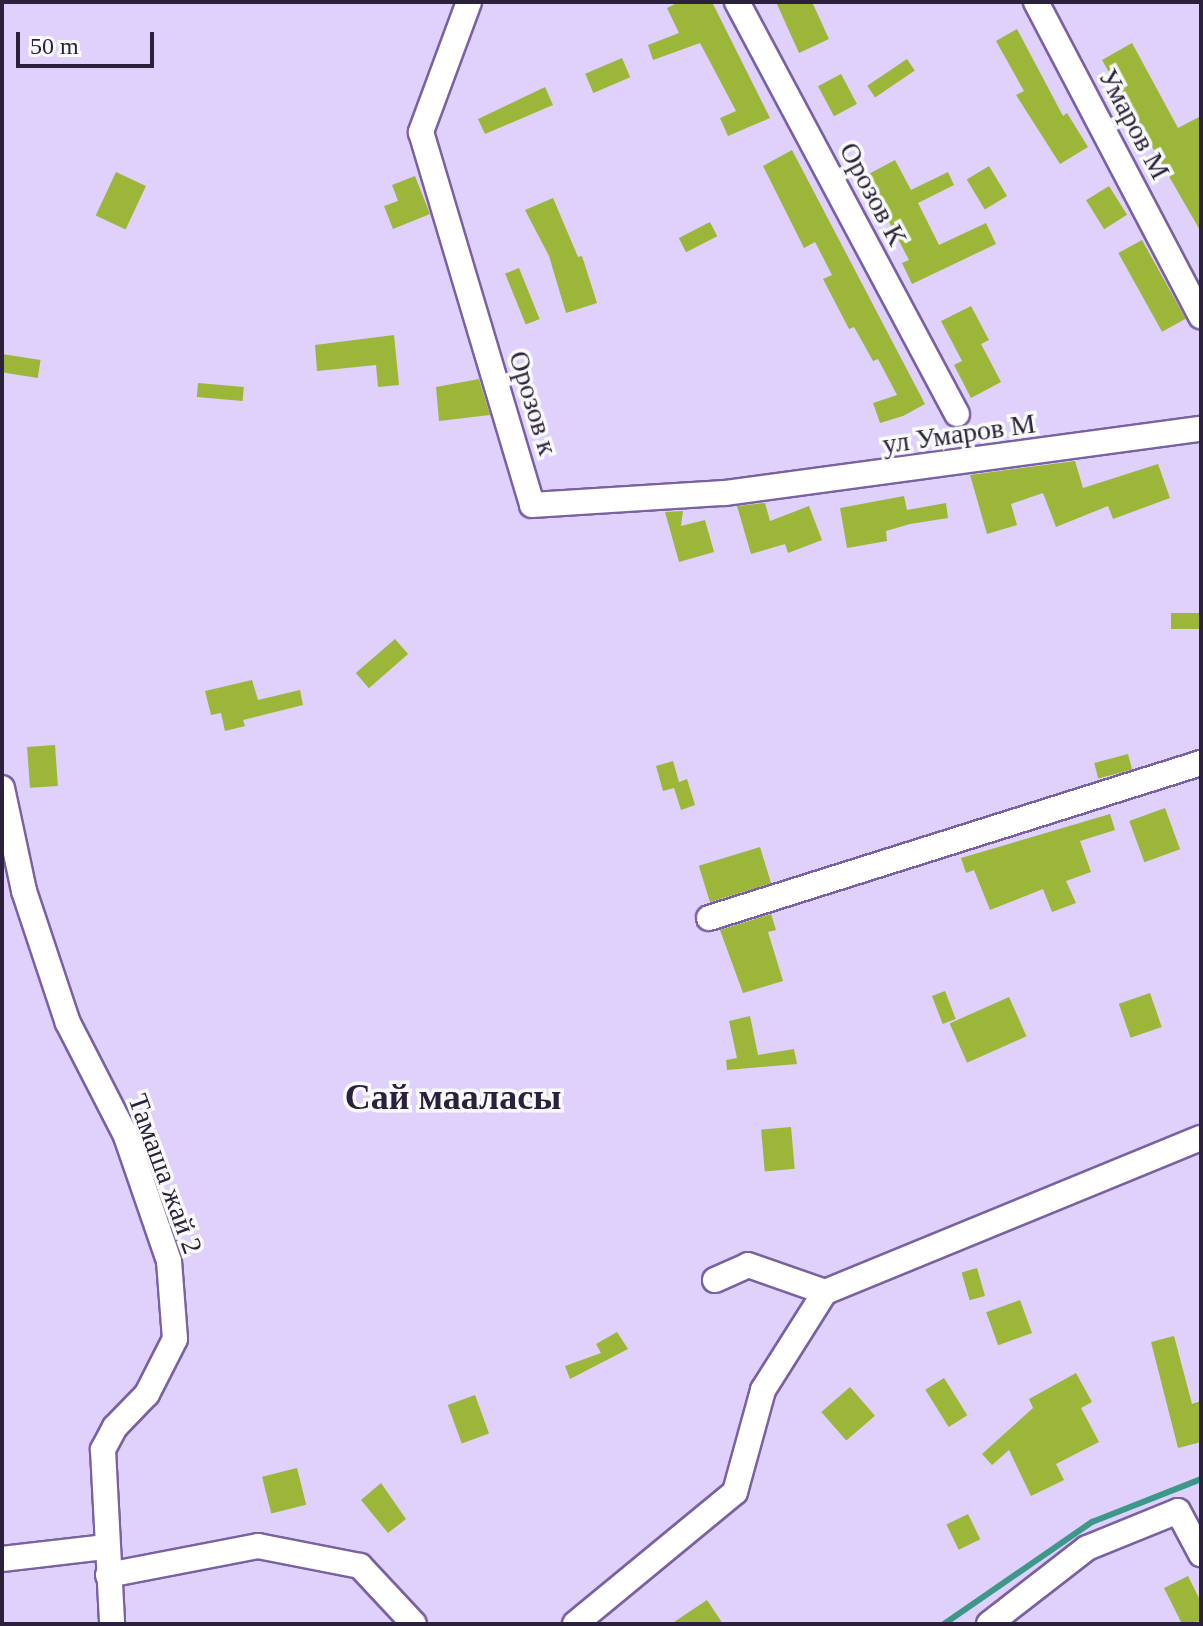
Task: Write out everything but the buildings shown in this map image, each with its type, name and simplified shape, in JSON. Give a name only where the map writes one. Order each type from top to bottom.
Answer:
[{"type":"street","name":"Орозов к","points":[[469,2],[421,132],[532,505],[725,493]]},
{"type":"street","name":"Орозов К","points":[[737,2],[957,414]]},
{"type":"street","name":"Умаров М","points":[[1036,2],[1201,316]]},
{"type":"street","name":"ул Умаров М","points":[[725,493],[1201,429]]},
{"type":"street","points":[[709,918],[1201,763]]},
{"type":"street","name":"Тамаша жай 2","points":[[2,788],[24,891],[68,1023],[126,1136],[169,1261],[175,1339],[147,1394],[115,1427],[103,1450],[112,1624]]},
{"type":"street","points":[[575,1624],[735,1492],[763,1390],[825,1292],[1201,1138]]},
{"type":"street","points":[[715,1280],[748,1265],[825,1292]]},
{"type":"street","points":[[989,1624],[1087,1548],[1178,1511],[1201,1554]]},
{"type":"street","points":[[108,1575],[258,1546],[360,1566],[414,1624]]},
{"type":"street","points":[[2,1559],[106,1547]]},
{"type":"waterway","points":[[944,1624],[1092,1522],[1201,1479]]},
{"type":"district","name":"Сай мааласы","points":[[453,1098]]}]
